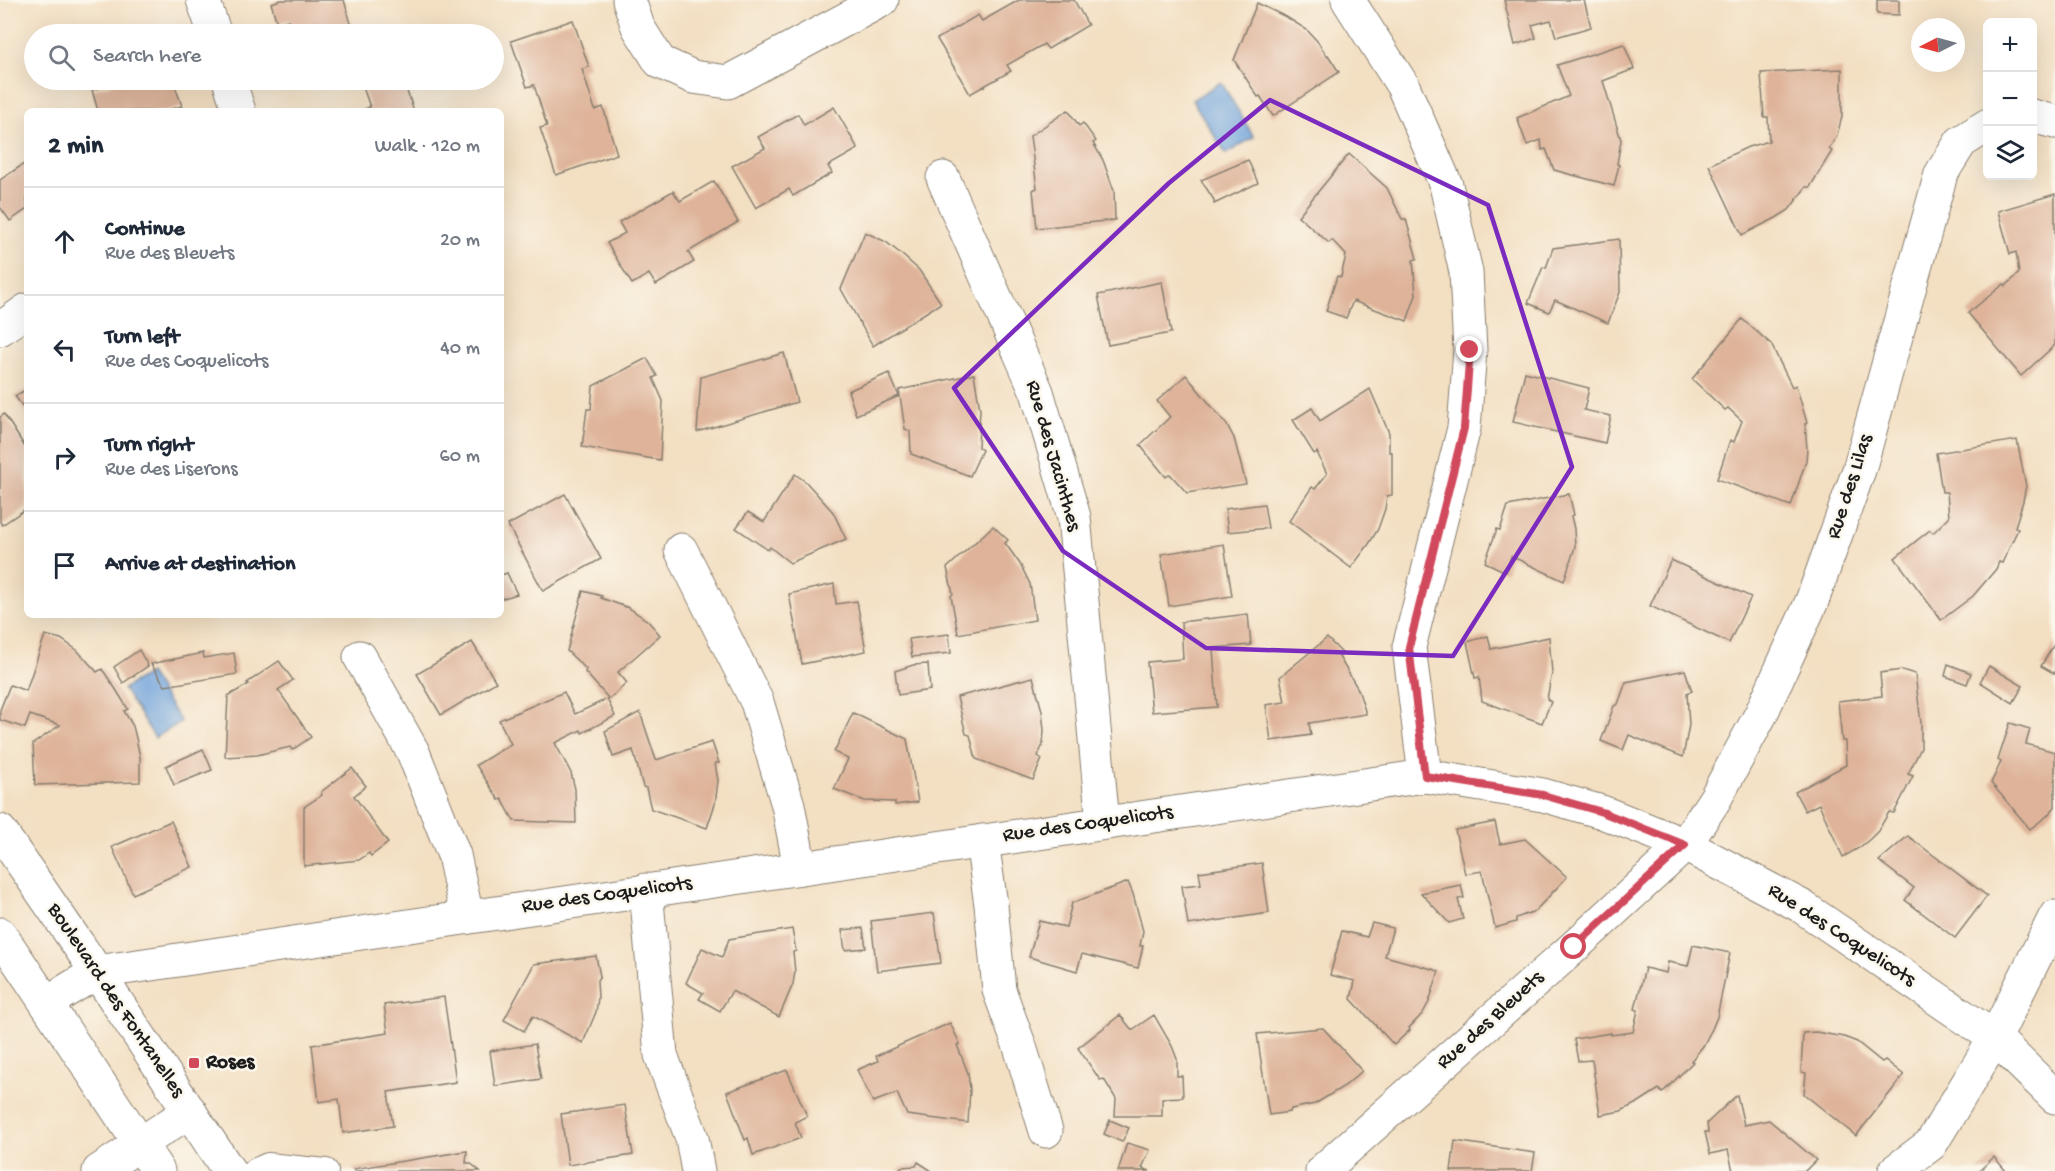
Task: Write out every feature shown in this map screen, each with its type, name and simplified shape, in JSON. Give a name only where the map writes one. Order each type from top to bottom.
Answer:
[{"type":"street","points":[[203,0],[211,24]]},
{"type":"street","points":[[629,0],[638,27],[660,62],[693,77],[728,82],[882,0]]},
{"type":"street","points":[[1348,0],[1403,86],[1446,185],[1466,272],[1470,350],[1464,428],[1409,647],[1425,776]]},
{"type":"street","points":[[232,90],[238,108]]},
{"type":"street","points":[[2037,117],[2055,122]]},
{"type":"street","name":"Rue des Lilas","points":[[1685,845],[1715,800],[1761,714],[1812,601],[1859,470],[1941,174],[1961,142],[1986,126]]},
{"type":"street","name":"Rue des Jacinthes","points":[[943,178],[1037,392],[1074,517],[1103,823]]},
{"type":"street","points":[[0,329],[24,312]]},
{"type":"street","points":[[681,550],[757,702],[788,805],[800,868]]},
{"type":"street","points":[[360,657],[413,752],[454,855],[467,917]]},
{"type":"street","name":"Rue des Coquelicots","points":[[46,1003],[97,972],[1425,776],[1543,795],[1602,812],[1685,845],[1801,906],[1995,1038],[2055,1097]]},
{"type":"street","name":"Boulevard des Fontanelles","points":[[0,831],[230,1171]]},
{"type":"street","points":[[982,841],[992,905],[999,990],[1020,1047],[1046,1131]]},
{"type":"street","name":"Rue des Bleuets","points":[[1322,1171],[1685,845]]},
{"type":"street","points":[[646,890],[661,1055],[692,1138],[698,1171]]},
{"type":"street","points":[[1895,1171],[1931,1144],[1995,1038],[2055,917]]},
{"type":"street","points":[[0,934],[158,1171]]},
{"type":"street","points":[[99,1171],[190,1111]]},
{"type":"lane","points":[[254,1171],[268,1165],[326,1171]]},
{"type":"highlighted area","points":[[1270,100],[1488,205],[1572,467],[1453,656],[1206,648],[1063,551],[954,388],[1169,183]]},
{"type":"water","points":[[1221,82],[1254,137],[1226,154],[1192,100]]},
{"type":"water","points":[[149,673],[181,722],[155,738],[123,689]]},
{"type":"building","points":[[281,0],[344,0],[351,24],[290,24],[289,20],[277,23],[271,3]]},
{"type":"building","points":[[1019,0],[1074,0],[1088,25],[1048,49],[1044,44],[1007,65],[1011,71],[970,94],[937,39],[978,15],[982,21]]},
{"type":"building","points":[[1504,0],[1584,0],[1591,27],[1556,37],[1551,20],[1532,25],[1536,38],[1515,45]]},
{"type":"building","points":[[1877,0],[1899,0],[1899,15],[1877,14]]},
{"type":"building","points":[[1257,3],[1307,30],[1339,72],[1273,116],[1234,60]]},
{"type":"building","points":[[573,20],[589,67],[582,69],[595,110],[603,107],[617,154],[556,175],[540,128],[547,126],[534,85],[527,87],[511,41]]},
{"type":"building","points":[[1624,44],[1634,69],[1603,81],[1621,140],[1614,186],[1554,170],[1546,149],[1542,150],[1541,140],[1527,145],[1517,118],[1569,96],[1557,65]]},
{"type":"building","points":[[1842,69],[1842,117],[1837,135],[1829,149],[1832,151],[1810,187],[1806,187],[1789,210],[1742,235],[1709,165],[1748,147],[1769,141],[1768,117],[1764,117],[1761,73]]},
{"type":"building","points":[[92,90],[176,90],[182,106],[175,108],[97,108]]},
{"type":"building","points":[[364,90],[407,90],[413,108],[368,108],[370,107]]},
{"type":"building","points":[[834,107],[858,149],[828,166],[832,173],[793,196],[789,189],[756,208],[732,166],[765,148],[758,137],[798,114],[804,125]]},
{"type":"building","points":[[1068,110],[1079,126],[1083,123],[1096,141],[1093,143],[1103,160],[1114,191],[1115,220],[1037,228],[1033,190],[1037,188],[1030,136]]},
{"type":"building","points":[[1349,154],[1387,188],[1402,219],[1406,219],[1417,259],[1413,260],[1416,295],[1407,321],[1353,301],[1346,318],[1326,311],[1337,276],[1341,277],[1346,255],[1332,240],[1329,243],[1298,216]]},
{"type":"building","points":[[1248,160],[1258,183],[1214,204],[1214,200],[1201,180]]},
{"type":"building","points":[[24,164],[24,211],[10,221],[0,207],[0,180]]},
{"type":"building","points":[[714,181],[738,222],[688,252],[694,262],[656,285],[649,274],[632,284],[607,243],[625,233],[619,222],[673,191],[680,201]]},
{"type":"building","points":[[2055,194],[2055,345],[2021,376],[1968,313],[2004,284],[2006,286],[2019,273],[2016,252],[2010,254],[1998,211]]},
{"type":"building","points":[[865,232],[886,242],[919,270],[941,303],[873,346],[841,289]]},
{"type":"building","points":[[1619,239],[1620,292],[1608,323],[1555,300],[1549,312],[1528,303],[1543,267],[1546,268],[1553,248]]},
{"type":"building","points":[[1162,282],[1171,333],[1108,345],[1098,295]]},
{"type":"building","points":[[1742,319],[1771,344],[1792,387],[1796,385],[1807,423],[1805,424],[1806,461],[1791,506],[1717,479],[1730,440],[1734,442],[1742,421],[1728,408],[1725,410],[1692,379]]},
{"type":"building","points":[[784,353],[797,402],[697,432],[701,377]]},
{"type":"building","points":[[647,358],[657,376],[653,378],[663,401],[660,460],[582,447],[587,409],[591,409],[593,386]]},
{"type":"building","points":[[1525,372],[1589,388],[1584,410],[1611,416],[1605,443],[1513,422]]},
{"type":"building","points":[[889,373],[899,396],[856,415],[848,391]]},
{"type":"building","points":[[974,374],[980,409],[978,447],[982,450],[970,476],[911,454],[910,431],[905,429],[899,390]]},
{"type":"building","points":[[1186,375],[1227,425],[1234,438],[1246,484],[1187,493],[1170,474],[1166,477],[1140,445],[1170,417],[1157,401]]},
{"type":"building","points":[[1370,389],[1389,433],[1389,452],[1392,452],[1392,495],[1387,496],[1378,529],[1351,568],[1289,521],[1312,487],[1315,489],[1327,474],[1317,452],[1314,454],[1293,420],[1312,408],[1320,421]]},
{"type":"building","points":[[24,391],[24,409],[15,396]]},
{"type":"building","points":[[4,414],[24,445],[24,510],[2,525],[0,522],[0,417]]},
{"type":"building","points":[[2017,440],[2026,486],[2015,527],[2018,529],[2002,563],[1999,562],[1996,569],[1973,596],[1941,620],[1895,558],[1930,530],[1933,533],[1949,517],[1947,492],[1942,492],[1936,453]]},
{"type":"building","points":[[795,474],[806,482],[833,512],[846,539],[790,563],[770,547],[768,550],[736,528],[748,512],[764,522]]},
{"type":"building","points":[[565,494],[601,559],[543,591],[508,525]]},
{"type":"building","points":[[1569,494],[1574,515],[1571,516],[1575,547],[1564,581],[1511,556],[1506,572],[1485,562],[1508,506]]},
{"type":"building","points":[[1264,504],[1268,528],[1228,532],[1225,509]]},
{"type":"building","points":[[993,526],[1008,540],[1005,543],[1020,564],[1030,584],[1035,620],[958,634],[947,568]]},
{"type":"building","points":[[1224,544],[1232,596],[1169,606],[1161,554]]},
{"type":"building","points":[[1671,560],[1751,597],[1729,643],[1650,606]]},
{"type":"building","points":[[507,573],[517,594],[504,598],[504,574]]},
{"type":"building","points":[[834,584],[836,604],[857,601],[866,651],[802,664],[789,594]]},
{"type":"building","points":[[583,591],[602,596],[601,598],[629,608],[648,621],[660,635],[618,672],[627,683],[609,699],[585,672],[586,669],[567,651]]},
{"type":"building","points":[[1248,614],[1251,645],[1213,648],[1217,707],[1152,712],[1147,662],[1183,659],[1181,622]]},
{"type":"building","points":[[949,634],[951,653],[912,657],[909,639]]},
{"type":"building","points":[[45,635],[61,639],[77,650],[97,672],[102,669],[115,688],[128,709],[124,711],[133,726],[140,757],[140,782],[35,785],[33,744],[60,725],[30,715],[25,728],[0,720],[0,710],[10,685],[26,691]]},
{"type":"building","points":[[1488,636],[1491,649],[1549,637],[1552,673],[1547,699],[1551,702],[1542,723],[1482,701],[1479,677],[1475,678],[1467,642]]},
{"type":"building","points":[[1327,638],[1342,653],[1339,657],[1358,689],[1366,714],[1309,723],[1311,735],[1271,741],[1266,705],[1285,702],[1280,677]]},
{"type":"building","points":[[472,642],[496,682],[441,715],[417,674]]},
{"type":"building","points":[[2055,643],[2055,674],[2041,666]]},
{"type":"building","points":[[139,650],[148,666],[123,683],[114,667]]},
{"type":"building","points":[[203,653],[204,658],[234,653],[237,674],[165,686],[151,664]]},
{"type":"building","points":[[279,661],[293,680],[278,690],[311,737],[292,750],[290,747],[257,755],[225,757],[228,696],[249,684],[247,683]]},
{"type":"building","points":[[928,664],[930,690],[898,695],[895,671],[913,665]]},
{"type":"building","points":[[1948,664],[1971,673],[1967,684],[1945,676]]},
{"type":"building","points":[[1989,666],[2023,686],[2013,703],[1980,682]]},
{"type":"building","points":[[1685,670],[1692,691],[1687,693],[1689,725],[1683,757],[1629,735],[1623,750],[1601,741],[1626,682]]},
{"type":"building","points":[[1902,670],[1915,674],[1921,723],[1921,748],[1908,774],[1913,776],[1894,813],[1889,812],[1878,831],[1870,839],[1843,857],[1819,804],[1805,811],[1795,792],[1846,765],[1845,741],[1842,741],[1838,701],[1882,696],[1880,673]]},
{"type":"building","points":[[1033,677],[1042,711],[1044,730],[1043,744],[1038,756],[1042,759],[1033,780],[976,759],[970,735],[966,734],[957,697]]},
{"type":"building","points":[[564,692],[575,714],[607,699],[615,716],[582,733],[581,730],[555,743],[571,773],[575,789],[576,823],[514,821],[502,799],[499,800],[476,765],[511,744],[499,720]]},
{"type":"building","points":[[640,712],[656,760],[712,742],[719,763],[715,763],[718,781],[715,804],[707,828],[651,809],[633,750],[613,757],[605,731]]},
{"type":"building","points":[[853,713],[907,739],[918,802],[895,805],[895,802],[865,801],[834,789],[848,759],[834,752]]},
{"type":"building","points":[[2010,723],[2030,729],[2026,744],[2055,752],[2055,807],[2030,829],[1991,783],[2001,762],[1998,760]]},
{"type":"building","points":[[203,749],[212,770],[174,785],[166,766]]},
{"type":"building","points":[[352,768],[366,786],[354,796],[388,843],[371,856],[369,853],[359,860],[304,866],[304,807],[322,795],[321,792]]},
{"type":"building","points":[[171,821],[192,867],[133,894],[112,847]]},
{"type":"building","points":[[1495,822],[1500,844],[1525,839],[1567,877],[1535,911],[1516,918],[1516,922],[1495,928],[1482,871],[1465,874],[1455,830]]},
{"type":"building","points":[[1908,836],[1987,896],[1955,938],[1905,900],[1914,888],[1879,861]]},
{"type":"building","points":[[1262,863],[1269,913],[1188,925],[1182,886],[1201,884],[1199,872]]},
{"type":"building","points":[[1128,882],[1143,931],[1140,946],[1143,946],[1138,968],[1082,954],[1077,971],[1029,957],[1039,921],[1066,927],[1072,903]]},
{"type":"building","points":[[1461,885],[1464,898],[1458,899],[1463,919],[1449,923],[1421,893]]},
{"type":"building","points":[[934,913],[941,963],[877,971],[871,921]]},
{"type":"building","points":[[1372,923],[1393,928],[1385,956],[1439,971],[1423,1013],[1394,1045],[1351,999],[1355,981],[1330,975],[1342,931],[1367,937]]},
{"type":"building","points":[[863,928],[866,948],[845,950],[842,930]]},
{"type":"building","points":[[792,929],[796,951],[793,952],[795,972],[793,984],[779,1017],[732,991],[720,1011],[699,999],[703,993],[686,983],[702,948],[722,957],[729,939]]},
{"type":"building","points":[[1693,945],[1730,953],[1717,1017],[1703,1046],[1691,1061],[1693,1062],[1662,1093],[1659,1089],[1621,1111],[1600,1115],[1592,1060],[1578,1061],[1574,1039],[1633,1032],[1638,1010],[1635,1009],[1645,968],[1666,973],[1668,962],[1688,966]]},
{"type":"building","points":[[596,956],[600,976],[597,980],[596,1012],[583,1043],[533,1016],[524,1031],[504,1020],[534,964]]},
{"type":"building","points":[[444,997],[456,1082],[388,1092],[393,1126],[343,1133],[339,1099],[319,1102],[312,1045],[388,1033],[384,1005]]},
{"type":"building","points":[[1120,1015],[1132,1030],[1154,1015],[1172,1046],[1177,1059],[1177,1076],[1182,1076],[1183,1097],[1162,1098],[1162,1116],[1115,1116],[1116,1099],[1104,1079],[1100,1080],[1078,1048]]},
{"type":"building","points":[[950,1023],[960,1044],[957,1045],[968,1073],[970,1089],[968,1123],[907,1115],[897,1093],[873,1102],[857,1070],[878,1061],[876,1056]]},
{"type":"building","points":[[1323,1028],[1362,1071],[1346,1085],[1315,1104],[1291,1109],[1290,1112],[1269,1115],[1257,1034]]},
{"type":"building","points":[[1816,1032],[1857,1042],[1882,1062],[1885,1060],[1904,1075],[1856,1136],[1804,1094],[1806,1073],[1801,1072],[1803,1033]]},
{"type":"building","points":[[535,1044],[541,1079],[495,1086],[490,1051]]},
{"type":"building","points":[[787,1070],[807,1116],[795,1122],[801,1138],[753,1155],[748,1138],[745,1140],[727,1092]]},
{"type":"building","points":[[1737,1095],[1744,1125],[1769,1120],[1816,1160],[1805,1171],[1733,1171],[1728,1150],[1710,1154],[1705,1132],[1708,1132],[1707,1123]]},
{"type":"building","points":[[625,1105],[633,1155],[568,1165],[561,1114]]},
{"type":"building","points":[[1110,1120],[1129,1128],[1122,1142],[1104,1134]]},
{"type":"building","points":[[1455,1141],[1535,1153],[1532,1171],[1451,1171]]},
{"type":"building","points":[[1127,1143],[1150,1150],[1142,1168],[1150,1171],[1118,1171]]},
{"type":"building","points":[[467,1151],[466,1163],[470,1163],[480,1171],[354,1171],[353,1169]]},
{"type":"building","points":[[1994,1157],[2006,1171],[1979,1171]]},
{"type":"building","points":[[918,1162],[932,1171],[898,1171],[901,1167],[916,1166]]},
{"type":"place","name":"Roses","points":[[194,1063]]},
{"type":"route","points":[[1470,350],[1464,428],[1409,647],[1425,776],[1543,795],[1602,812],[1685,845],[1574,947]]}]
